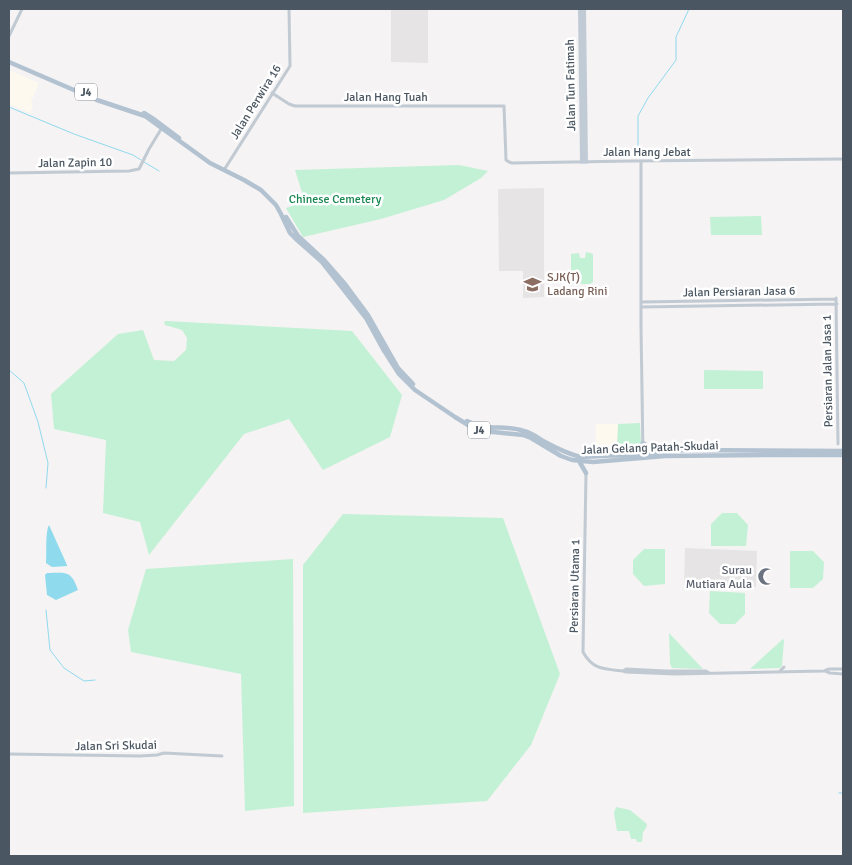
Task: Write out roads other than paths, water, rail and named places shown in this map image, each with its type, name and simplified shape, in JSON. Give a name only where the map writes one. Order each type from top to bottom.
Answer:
[{"type":"main road","name":"Jalan Tun Fatimah","points":[[582,9],[584,162]]},
{"type":"main road","name":"J4","points":[[9,60],[99,98],[138,110],[207,158],[261,190],[282,214],[290,233],[323,263],[366,318],[389,360],[396,368]]},
{"type":"main road","name":"J4","points":[[225,169],[263,188],[271,195],[294,231],[325,261],[368,315],[396,368]]},
{"type":"main road","points":[[316,252],[328,258],[338,276]]},
{"type":"main road","points":[[348,288],[361,302],[365,301]]},
{"type":"main road","name":"Jalan Gelang Patah-Skudai","points":[[396,368],[405,381],[474,428],[523,435],[572,460],[593,462],[643,456],[843,455]]},
{"type":"main road","name":"Jalan Gelang Patah-Skudai","points":[[396,368],[409,381],[476,426],[523,430],[563,451],[580,457],[632,454],[643,456],[658,452],[684,450],[843,450]]},
{"type":"main road","points":[[632,454],[643,443],[658,452]]},
{"type":"main road","points":[[702,450],[691,453],[703,456]]},
{"type":"main road","points":[[579,461],[586,473]]},
{"type":"main road","points":[[586,473],[588,466],[593,462]]},
{"type":"street","points":[[9,36],[22,9]]},
{"type":"street","name":"Jalan Perwira 16","points":[[225,169],[290,66],[289,9]]},
{"type":"street","name":"Jalan Hang Tuah","points":[[272,93],[295,106],[504,106]]},
{"type":"street","name":"Jalan Hang Jebat","points":[[504,106],[507,161],[512,163],[843,159]]},
{"type":"street","name":"Jalan Zapin 10","points":[[9,173],[132,171],[140,167],[162,127]]},
{"type":"street","points":[[641,171],[643,165],[650,160]]},
{"type":"street","points":[[632,161],[639,165],[641,171]]},
{"type":"street","points":[[641,161],[643,456]]},
{"type":"street","name":"Jalan Persiaran Jasa 6","points":[[641,302],[836,299]]},
{"type":"street","name":"Persiaran Jalan Jasa 1","points":[[836,299],[838,444]]},
{"type":"street","name":"Jalan Persiaran Jasa 6","points":[[641,307],[836,304]]},
{"type":"street","points":[[828,450],[835,448],[838,444],[843,450]]},
{"type":"street","name":"Persiaran Utama 1","points":[[586,473],[583,652],[586,659],[592,664],[599,668],[623,671],[626,669],[706,674],[708,672],[793,672],[843,669]]},
{"type":"street","points":[[666,666],[675,672],[666,678],[658,672],[666,666]]},
{"type":"street","points":[[778,672],[786,666],[793,672]]},
{"type":"street","name":"Persiaran Utama 1","points":[[824,671],[843,674]]},
{"type":"street","name":"Jalan Sri Skudai","points":[[9,754],[140,756],[164,753],[222,756]]},
{"type":"water","points":[[49,525],[67,566],[52,567],[46,563]]},
{"type":"water","points":[[47,573],[67,574],[73,579],[78,590],[56,600],[47,595],[45,575]]},
{"type":"waterway","points":[[638,157],[638,116],[648,98],[676,60],[676,37],[689,9]]},
{"type":"waterway","points":[[9,107],[74,134],[133,155],[141,160]]},
{"type":"waterway","points":[[144,162],[159,171]]},
{"type":"waterway","points":[[9,370],[24,383],[38,422],[48,463],[46,488]]},
{"type":"waterway","points":[[46,610],[50,650],[64,668],[84,681],[95,680]]},
{"type":"place","name":"SJK(T) Ladang Rini","points":[[533,284]]},
{"type":"place","name":"Surau Mutiara Aula","points":[[766,577]]},
{"type":"park label","name":"Chinese Cemetery","points":[[335,199]]}]
